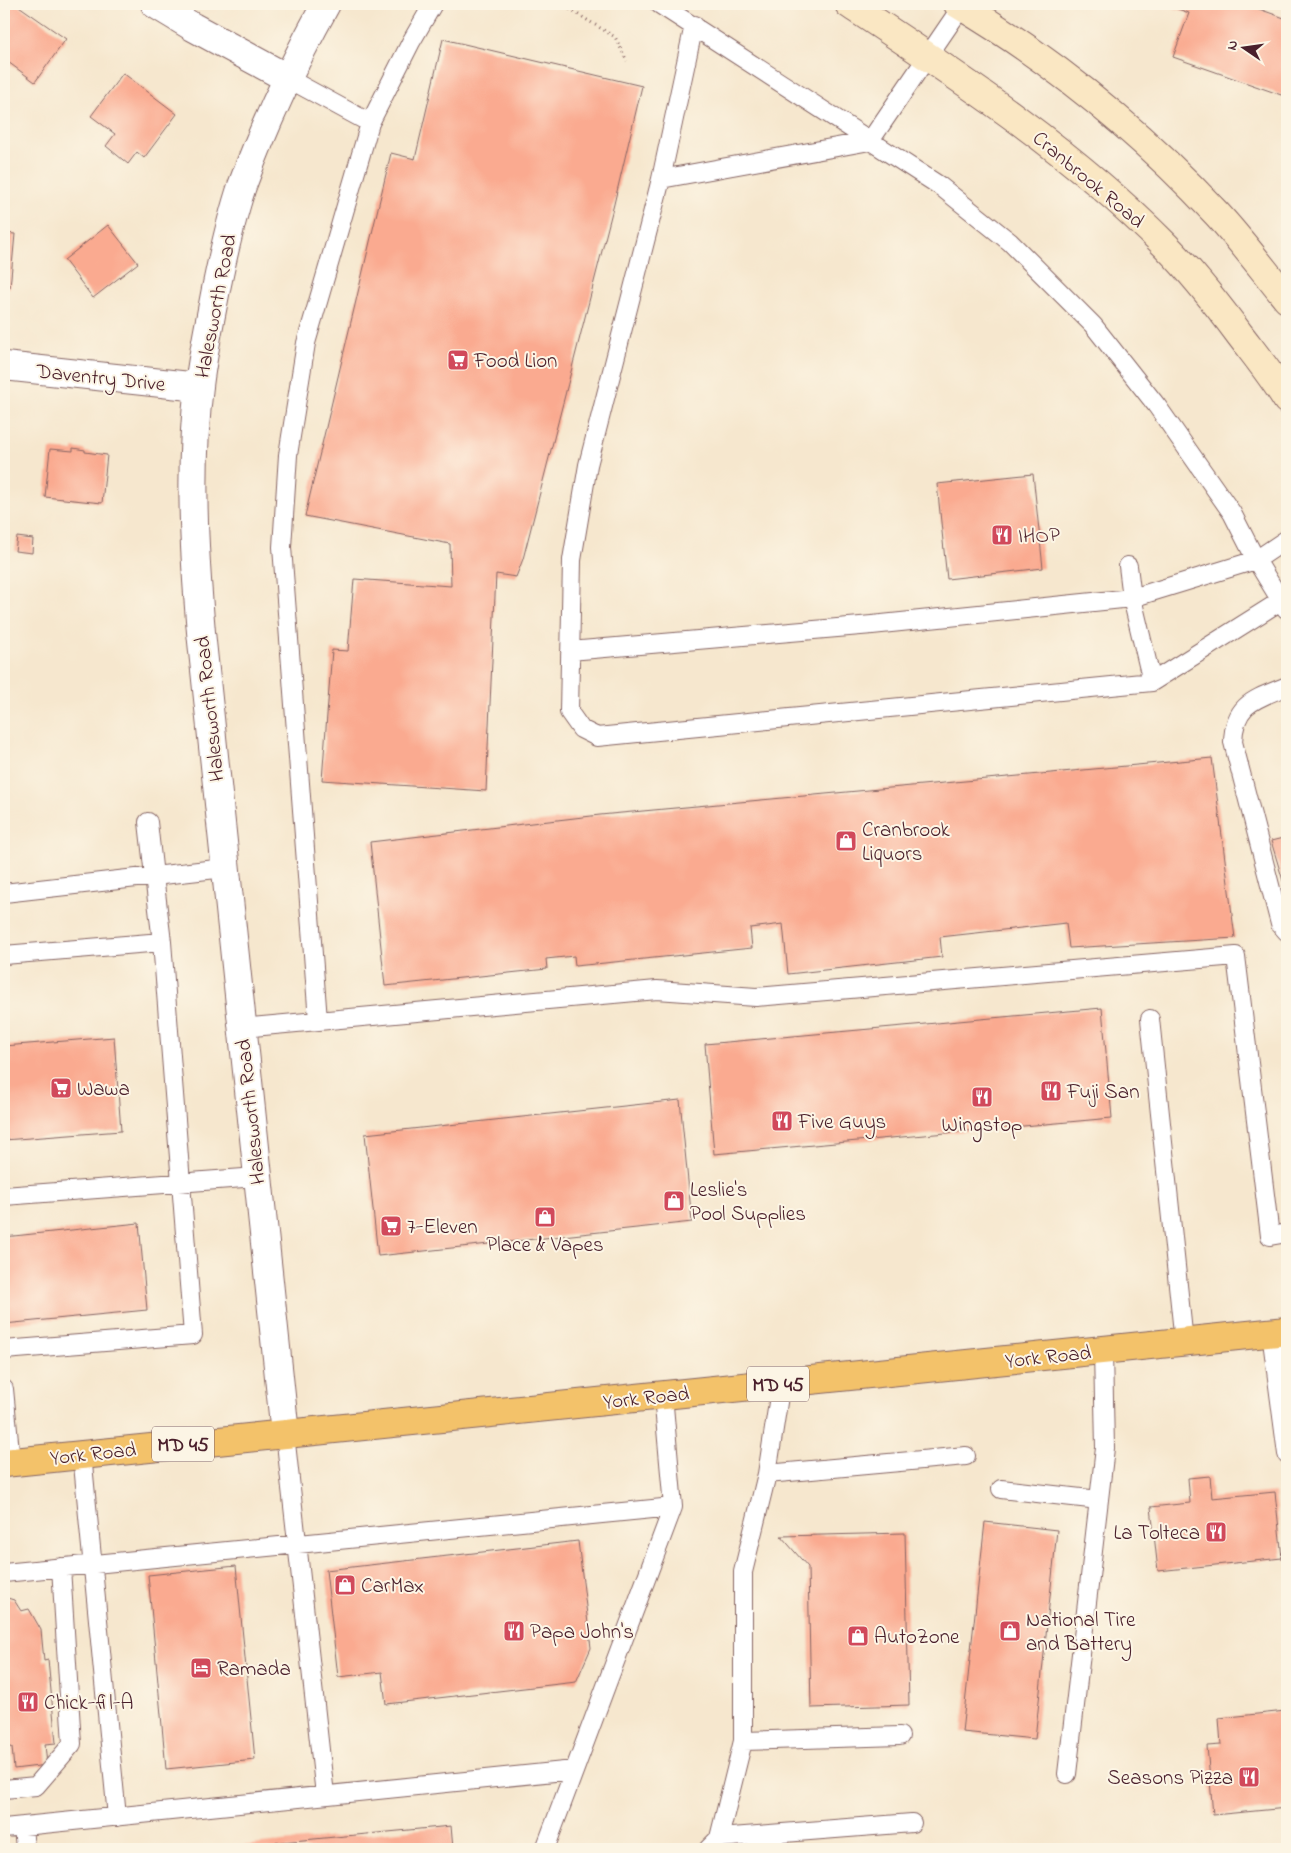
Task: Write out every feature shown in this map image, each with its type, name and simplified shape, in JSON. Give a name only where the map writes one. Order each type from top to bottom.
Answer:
[{"type":"main road","name":"York Road","points":[[7,1462],[1279,1332]]},
{"type":"street","points":[[155,4],[287,78]]},
{"type":"street","name":"Halesworth Road","points":[[285,1434],[195,570],[194,454],[199,387],[209,324],[222,261],[242,188],[264,130],[287,78],[326,4]]},
{"type":"street","name":"Cranbrook Road","points":[[849,4],[928,56],[1031,129],[1076,164],[1124,206],[1166,245],[1210,294],[1287,400]]},
{"type":"street","points":[[960,5],[1049,65],[1110,111],[1162,158],[1218,215],[1287,299]]},
{"type":"street","name":"Daventry Drive","points":[[4,366],[199,387]]},
{"type":"lane","points":[[318,1020],[282,547],[288,455],[306,343],[370,123],[410,42],[433,4]]},
{"type":"lane","points":[[659,4],[694,25],[940,186],[1010,242],[1093,326],[1157,406],[1232,513],[1256,560],[1285,603],[1152,682],[597,737],[581,729],[569,712],[572,560],[588,465],[661,179],[694,25]]},
{"type":"lane","points":[[661,179],[870,141],[960,5]]},
{"type":"lane","points":[[287,78],[370,123]]},
{"type":"lane","points":[[570,651],[872,625],[1132,598],[1256,560],[1287,539]]},
{"type":"lane","points":[[1128,566],[1132,598],[1152,682]]},
{"type":"lane","points":[[1287,686],[1254,700],[1240,712],[1235,721],[1232,742],[1280,924],[1287,932]]},
{"type":"lane","points":[[4,1350],[193,1334],[162,942],[148,822]]},
{"type":"lane","points":[[4,893],[225,868]]},
{"type":"lane","points":[[4,955],[162,942]]},
{"type":"lane","points":[[242,1028],[657,990],[756,997],[1236,956],[1270,1236],[1287,1233]]},
{"type":"lane","points":[[1150,1019],[1184,1342]]},
{"type":"lane","points":[[4,1196],[257,1176]]},
{"type":"lane","points":[[1279,1332],[1287,1454]]},
{"type":"lane","points":[[1067,1774],[1105,1448],[1103,1351]]},
{"type":"lane","points":[[781,1384],[767,1474],[743,1572],[743,1741],[714,1844],[912,1824]]},
{"type":"lane","points":[[4,1389],[7,1462]]},
{"type":"lane","points":[[545,1849],[673,1507],[663,1395]]},
{"type":"lane","points":[[285,1434],[325,1795]]},
{"type":"lane","points":[[82,1454],[117,1817]]},
{"type":"lane","points":[[767,1474],[966,1456]]},
{"type":"lane","points":[[1001,1489],[1099,1500]]},
{"type":"lane","points":[[4,1573],[673,1507]]},
{"type":"lane","points":[[4,1789],[36,1786],[72,1744],[61,1567]]},
{"type":"lane","points":[[743,1741],[900,1736]]},
{"type":"lane","points":[[4,1828],[574,1770]]},
{"type":"lane","points":[[23,1826],[25,1849]]},
{"type":"path","points":[[561,4],[615,37],[627,61]]},
{"type":"building","points":[[9,4],[16,4],[66,39],[35,82],[4,59],[4,11]]},
{"type":"building","points":[[1164,4],[1245,4],[1287,19],[1287,97],[1173,57],[1189,13]]},
{"type":"building","points":[[443,39],[642,86],[614,204],[523,559],[516,577],[496,574],[486,791],[322,780],[332,650],[348,651],[354,579],[451,586],[450,544],[305,516],[391,153],[415,159]]},
{"type":"building","points":[[123,73],[177,114],[144,158],[137,152],[128,164],[106,146],[115,134],[91,116]]},
{"type":"building","points":[[108,225],[138,263],[93,298],[64,260]]},
{"type":"building","points":[[4,233],[15,234],[10,288],[4,287]]},
{"type":"building","points":[[73,448],[107,455],[102,503],[45,497],[50,449],[73,451]]},
{"type":"building","points":[[1033,474],[1043,568],[947,579],[937,484]]},
{"type":"building","points":[[17,537],[33,539],[32,553],[15,551]]},
{"type":"building","points":[[1212,758],[1235,938],[1069,948],[1066,923],[940,937],[942,957],[788,974],[783,924],[750,928],[752,948],[575,966],[574,956],[546,959],[547,969],[385,986],[370,842],[600,815]]},
{"type":"building","points":[[1287,837],[1287,894],[1271,841]]},
{"type":"building","points":[[1102,1008],[1112,1118],[714,1154],[705,1044]]},
{"type":"building","name":"Wawa","points":[[114,1037],[121,1131],[4,1140],[4,1046]]},
{"type":"building","points":[[1283,1053],[1287,1053],[1287,1078],[1286,1078]]},
{"type":"building","points":[[680,1100],[692,1222],[378,1256],[365,1134]]},
{"type":"building","points":[[1287,1138],[1287,1168],[1286,1168],[1283,1139]]},
{"type":"building","points":[[139,1223],[147,1310],[4,1324],[4,1237]]},
{"type":"building","name":"La Tolteca","points":[[1210,1476],[1212,1498],[1275,1492],[1282,1558],[1158,1571],[1151,1507],[1190,1503],[1188,1478]]},
{"type":"building","name":"National Tire and Battery","points":[[985,1522],[1057,1530],[1035,1739],[962,1732]]},
{"type":"building","name":"AutoZone","points":[[905,1533],[909,1705],[811,1708],[808,1567],[781,1536]]},
{"type":"building","points":[[578,1541],[591,1648],[576,1682],[386,1704],[382,1672],[338,1677],[326,1570]]},
{"type":"building","name":"Ramada","points":[[236,1566],[255,1760],[166,1769],[148,1575]]},
{"type":"building","name":"Chick-fil-A","points":[[4,1597],[14,1600],[21,1611],[29,1609],[41,1630],[44,1661],[48,1660],[56,1743],[45,1744],[47,1765],[14,1769],[12,1747],[4,1748]]},
{"type":"building","name":"Seasons Pizza","points":[[1286,1711],[1287,1808],[1213,1815],[1207,1746],[1221,1745],[1219,1718]]},
{"type":"building","points":[[451,1826],[453,1849],[219,1849],[219,1848]]},
{"type":"place","name":"Food Lion","points":[[458,360]]},
{"type":"place","name":"IHOP","points":[[1002,535]]},
{"type":"place","name":"Cranbrook Liquors","points":[[846,841]]},
{"type":"place","name":"Wawa","points":[[61,1088]]},
{"type":"place","name":"Fuji San","points":[[1051,1091]]},
{"type":"place","name":"Wingstop","points":[[982,1097]]},
{"type":"place","name":"Five Guys","points":[[782,1121]]},
{"type":"place","name":"Leslie's Pool Supplies","points":[[674,1201]]},
{"type":"place","name":"Place & Vapes","points":[[545,1217]]},
{"type":"place","name":"7-Eleven","points":[[391,1226]]},
{"type":"place","name":"La Tolteca","points":[[1216,1532]]},
{"type":"place","name":"CarMax","points":[[345,1585]]},
{"type":"place","name":"Papa John's","points":[[514,1631]]},
{"type":"place","name":"National Tire and Battery","points":[[1010,1631]]},
{"type":"place","name":"AutoZone","points":[[858,1636]]},
{"type":"place","name":"Ramada","points":[[201,1668]]},
{"type":"place","name":"Chick-fil-A","points":[[28,1702]]},
{"type":"place","name":"Seasons Pizza","points":[[1249,1777]]}]
